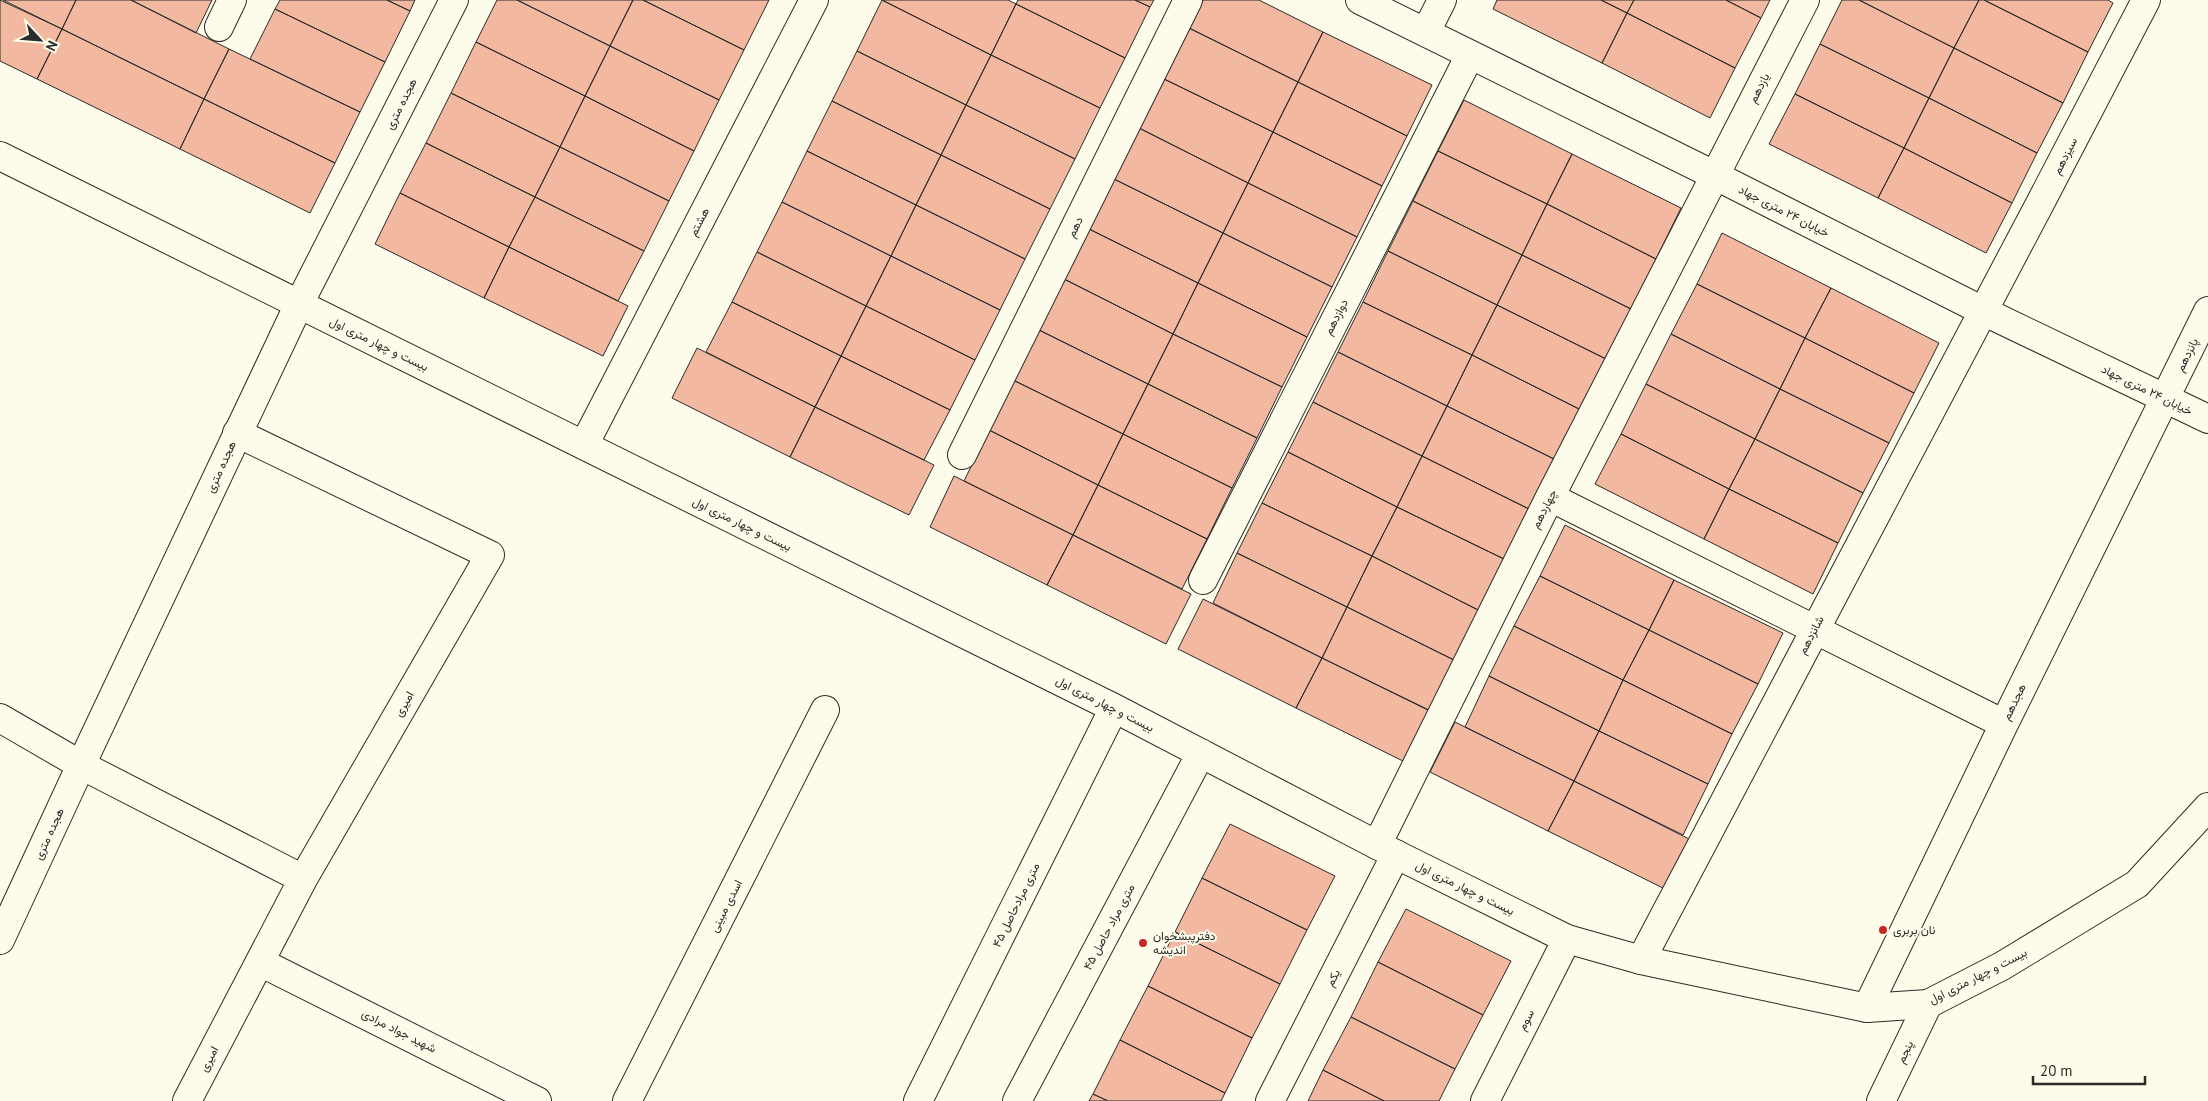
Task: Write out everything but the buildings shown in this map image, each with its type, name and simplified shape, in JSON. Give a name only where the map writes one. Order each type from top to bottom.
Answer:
[{"type":"street","points":[[219,27],[232,0]]},
{"type":"street","name":"هجده متری","points":[[0,940],[299,304],[454,0]]},
{"type":"street","name":"هشتم","points":[[584,445],[814,0]]},
{"type":"street","name":"دهم","points":[[962,455],[1188,0]]},
{"type":"street","name":"خیابان ۲۴ متری جهاد","points":[[1360,0],[1714,175],[1984,312],[2208,419]]},
{"type":"street","points":[[1426,32],[1442,0]]},
{"type":"street","name":"یازدهم","points":[[1714,175],[1804,0]]},
{"type":"street","name":"سیزدهم","points":[[1984,312],[2146,0]]},
{"type":"street","name":"دوازدهم","points":[[1203,580],[1470,54]]},
{"type":"street","name":"بیست و چهار متری اول","points":[[0,156],[1114,708],[1386,850],[1568,938],[1641,960],[1867,1008],[1928,1004],[2002,966],[2137,884],[2208,807]]},
{"type":"street","name":"چهاردهم","points":[[1386,850],[1550,497],[1714,175]]},
{"type":"street","name":"پانزدهم","points":[[2165,398],[2208,311]]},
{"type":"street","name":"شانزدهم","points":[[1641,960],[1814,629],[1984,312]]},
{"type":"street","name":"هجدهم","points":[[1867,1008],[2004,724],[2165,398]]},
{"type":"street","name":"امیری","points":[[187,1101],[303,879],[490,554],[237,433]]},
{"type":"street","points":[[1550,497],[2004,724]]},
{"type":"street","name":"۴۵ متری مرادحاصل","points":[[918,1101],[1114,708]]},
{"type":"street","name":"اسدی مبینی","points":[[627,1101],[825,710]]},
{"type":"street","points":[[0,718],[81,765],[303,879]]},
{"type":"street","name":"۴۵ متری مراد حاصل","points":[[1016,1101],[1201,753]]},
{"type":"street","name":"یکم","points":[[1270,1101],[1386,850]]},
{"type":"street","name":"سوم","points":[[1484,1101],[1568,938]]},
{"type":"street","name":"شهید جواد مرادی","points":[[260,962],[537,1101]]},
{"type":"street","name":"پنجم","points":[[1881,1101],[1928,1004]]},
{"type":"place","name":"نان بربری","points":[[1883,930]]},
{"type":"place","name":"دفترپبشخوان اندیشه","points":[[1143,943]]}]
